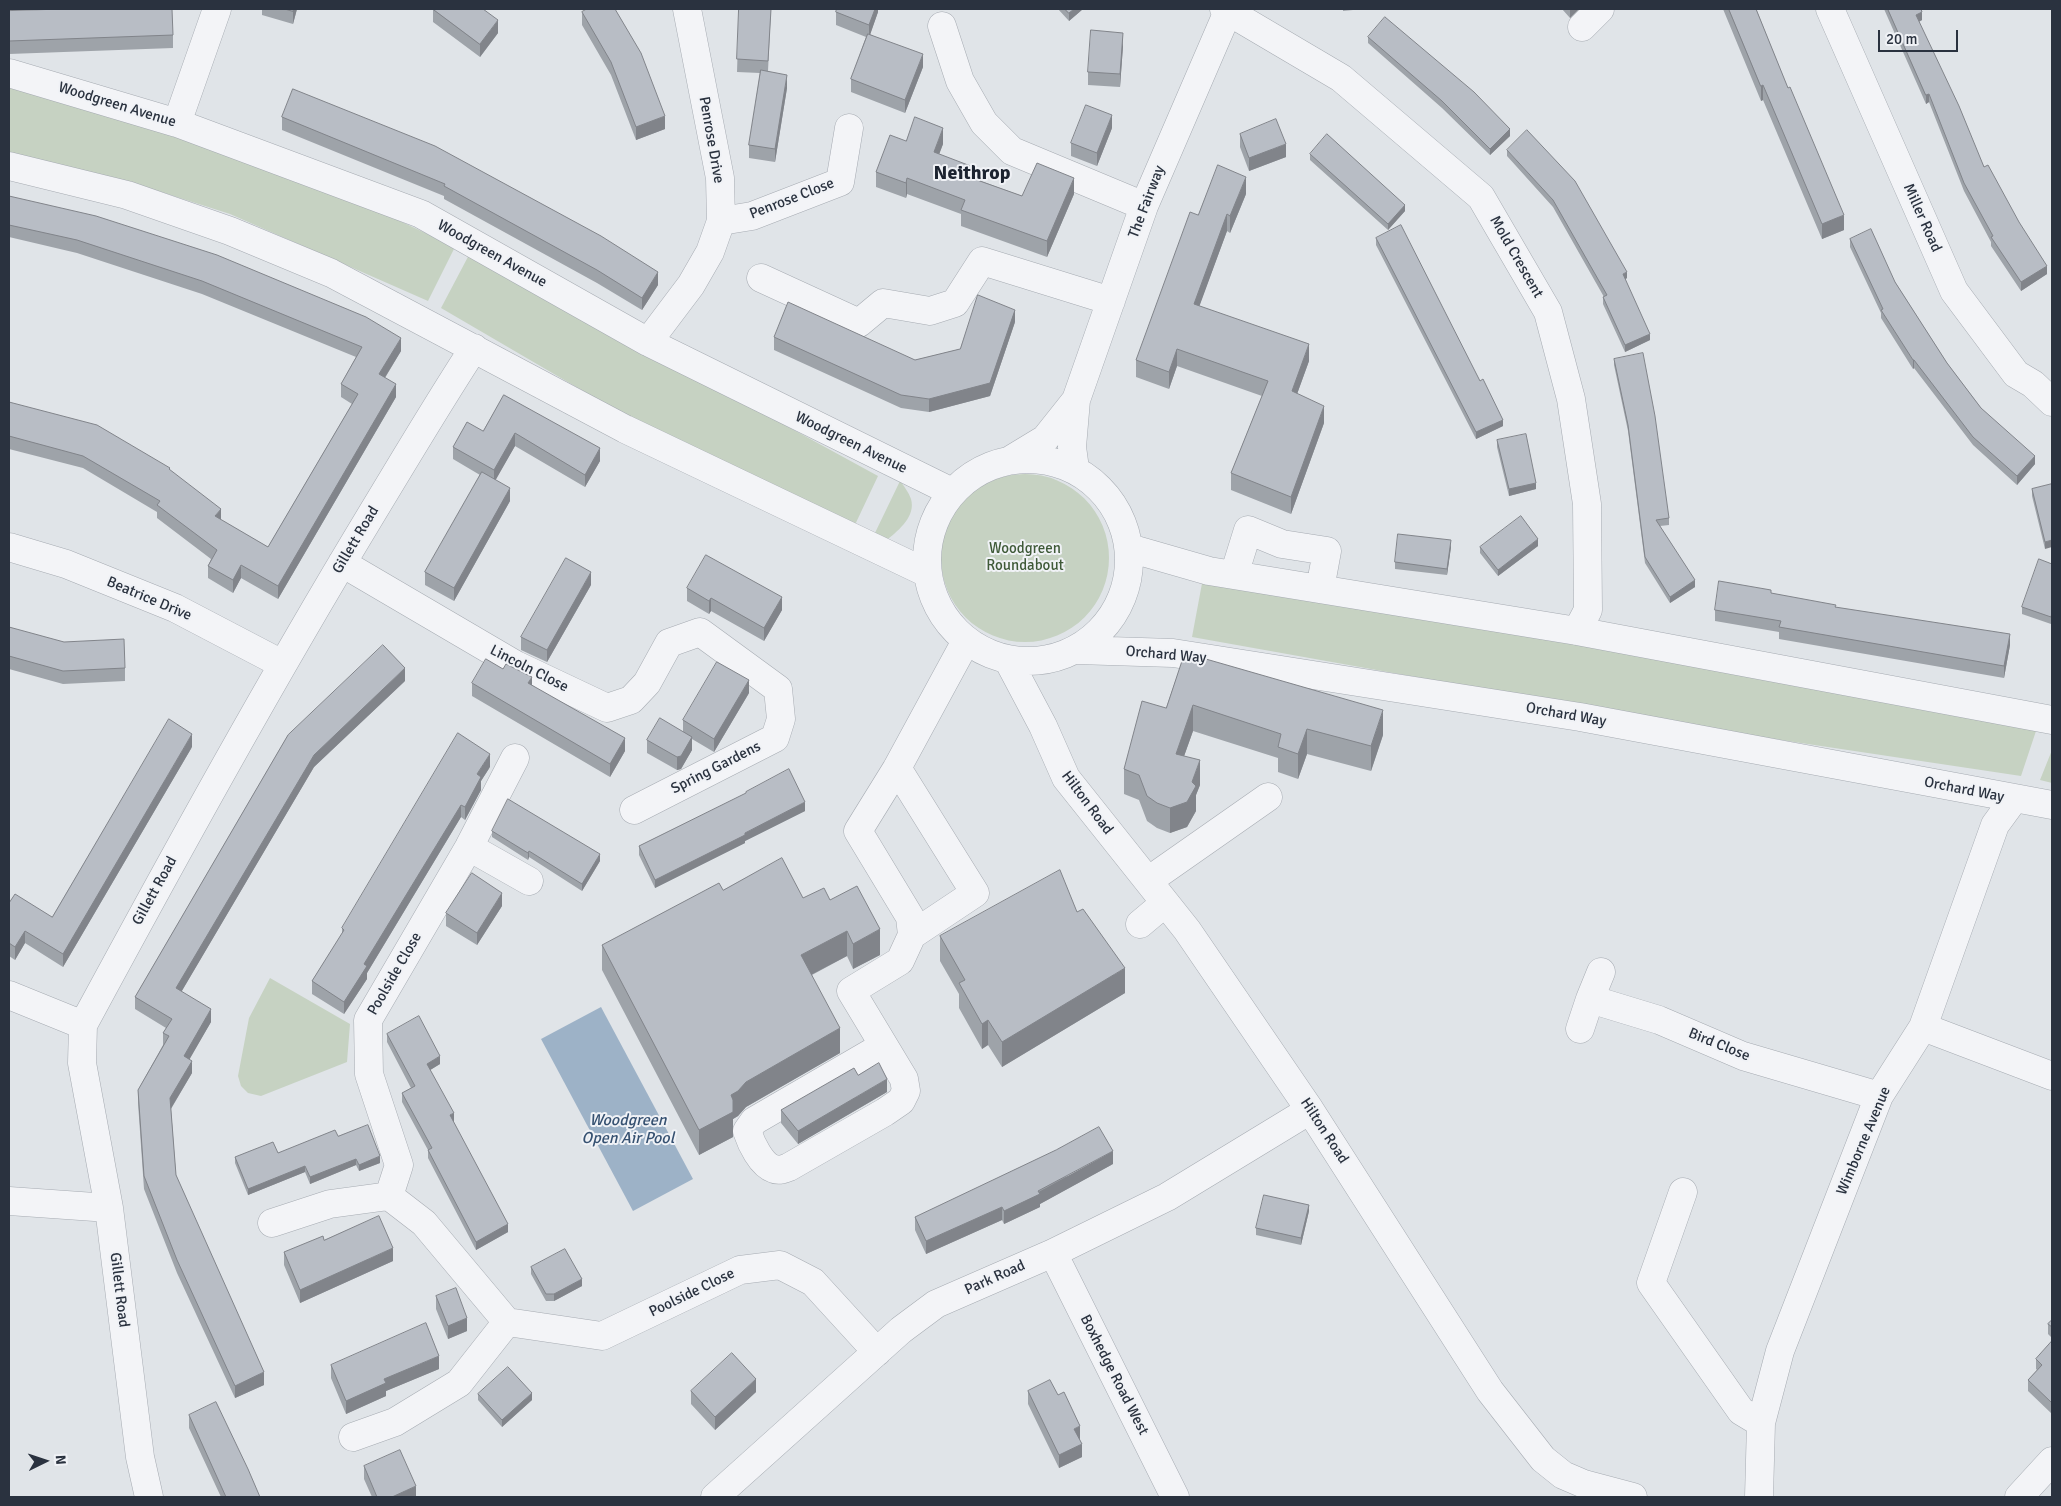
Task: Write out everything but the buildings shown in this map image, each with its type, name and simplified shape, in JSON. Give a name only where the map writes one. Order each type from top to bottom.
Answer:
[{"type":"street","points":[[178,122],[217,9]]},
{"type":"street","name":"Penrose Drive","points":[[648,342],[691,285],[710,252],[721,222],[720,178],[687,9]]},
{"type":"street","name":"Miller Road","points":[[1830,9],[1954,291],[2016,374],[2033,384],[2052,402]]},
{"type":"street","name":"The Fairway","points":[[1075,469],[1072,447],[1076,400],[1144,206],[1227,10]]},
{"type":"street","name":"Mold Crescent","points":[[1227,10],[1341,78],[1481,197],[1548,312],[1571,399],[1587,504],[1588,610],[1577,631]]},
{"type":"street","points":[[942,26],[960,81],[984,123],[1012,151],[1144,206]]},
{"type":"street","name":"Woodgreen Avenue","points":[[9,73],[178,122],[421,214],[648,342],[952,492]]},
{"type":"street","name":"Penrose Close","points":[[721,222],[752,216],[840,182],[849,128]]},
{"type":"street","points":[[9,166],[126,195],[230,231],[331,273],[625,429],[927,573]]},
{"type":"street","points":[[761,278],[859,323],[883,303],[930,311],[955,302],[982,261],[1111,301]]},
{"type":"street","name":"Gillett Road","points":[[149,1497],[140,1457],[109,1208],[82,1063],[83,1025],[207,796],[282,664],[474,348]]},
{"type":"street","name":"The Fairway","points":[[1011,459],[1045,439],[1076,400]]},
{"type":"street","points":[[1011,459],[1043,459],[1075,469],[1101,489],[1120,516],[1130,548],[1128,578],[1118,607],[1101,632],[1077,650],[1043,661],[1025,662],[1008,660],[986,653],[966,641],[947,622],[934,599],[927,573],[928,544],[936,516],[952,492],[978,471],[1011,459]]},
{"type":"street","points":[[1234,575],[1248,530],[1282,544],[1327,551],[1320,589]]},
{"type":"street","name":"Beatrice Drive","points":[[9,547],[66,564],[176,608],[282,664]]},
{"type":"street","points":[[1130,548],[1209,571],[1577,631],[2052,720]]},
{"type":"street","name":"Lincoln Close","points":[[342,563],[516,664],[607,708],[632,700],[647,683],[669,644],[700,632]]},
{"type":"street","name":"Spring Gardens","points":[[634,810],[775,738],[781,719],[778,690],[700,632]]},
{"type":"street","points":[[883,1046],[754,1121],[747,1131],[750,1140],[766,1164],[773,1169],[781,1170],[789,1166],[885,1112],[901,1101],[906,1091],[904,1079],[851,991],[900,960],[912,934],[910,917],[858,831],[897,768],[966,641]]},
{"type":"street","name":"Orchard Way","points":[[1077,650],[1173,653],[1560,714],[2052,805]]},
{"type":"street","name":"Hilton Road","points":[[1008,660],[1043,726],[1066,778],[1187,930],[1310,1110],[1490,1391],[1543,1459],[1563,1475],[1584,1484],[1633,1497]]},
{"type":"street","points":[[1043,661],[1043,726]]},
{"type":"street","name":"Poolside Close","points":[[389,1196],[399,1165],[369,1074],[368,1020],[469,848],[515,758]]},
{"type":"street","points":[[897,768],[975,893],[912,934]]},
{"type":"street","points":[[1148,881],[1268,797]]},
{"type":"street","name":"Wimborne Avenue","points":[[1759,1497],[1761,1423],[1780,1351],[1879,1096],[1922,1027],[1995,825],[2014,799]]},
{"type":"street","points":[[469,848],[529,881]]},
{"type":"street","points":[[1140,924],[1165,903]]},
{"type":"street","points":[[1580,1029],[1601,972]]},
{"type":"street","points":[[9,995],[83,1025]]},
{"type":"street","name":"Bird Close","points":[[1590,999],[1659,1020],[1743,1056],[1879,1096]]},
{"type":"street","points":[[1922,1027],[2052,1076]]},
{"type":"street","name":"Park Road","points":[[717,1497],[876,1352],[901,1330],[936,1304],[1053,1253],[1167,1197],[1310,1110]]},
{"type":"street","points":[[1683,1192],[1651,1283],[1741,1411],[1761,1423]]},
{"type":"street","points":[[272,1223],[330,1204],[389,1196],[424,1223],[507,1322],[459,1383],[395,1422],[353,1437]]},
{"type":"street","points":[[9,1201],[109,1208]]},
{"type":"street","name":"Boxhedge Road West","points":[[1053,1253],[1176,1497]]},
{"type":"street","name":"Poolside Close","points":[[507,1322],[602,1336],[740,1270],[780,1265],[812,1282],[876,1352]]},
{"type":"street","points":[[2019,1497],[2052,1461]]},
{"type":"green space","points":[[9,87],[41,94],[311,179],[455,247],[428,301],[230,214],[139,185],[9,154]]},
{"type":"green space","points":[[470,253],[878,476],[853,529],[655,433],[441,308]]},
{"type":"green space","name":"Woodgreen Roundabout","points":[[1033,474],[1057,480],[1085,498],[1103,526],[1108,542],[1108,574],[1103,590],[1085,618],[1072,628],[1049,639],[1017,642],[993,636],[965,618],[955,605],[944,582],[941,550],[947,526],[965,498],[978,488],[1001,477]]},
{"type":"green space","points":[[900,481],[911,499],[912,505],[909,517],[888,539],[873,537]]},
{"type":"green space","points":[[1203,578],[2039,722],[2021,776],[1701,728],[1192,637]]},
{"type":"green space","points":[[2052,750],[2052,783],[2040,780]]},
{"type":"green space","points":[[270,978],[350,1024],[347,1062],[261,1096],[248,1093],[241,1086],[238,1076],[249,1018]]},
{"type":"water","name":"Woodgreen Open Air Pool","points":[[601,1007],[693,1179],[633,1211],[541,1039]]},
{"type":"district","name":"Neithrop","points":[[972,174]]}]
